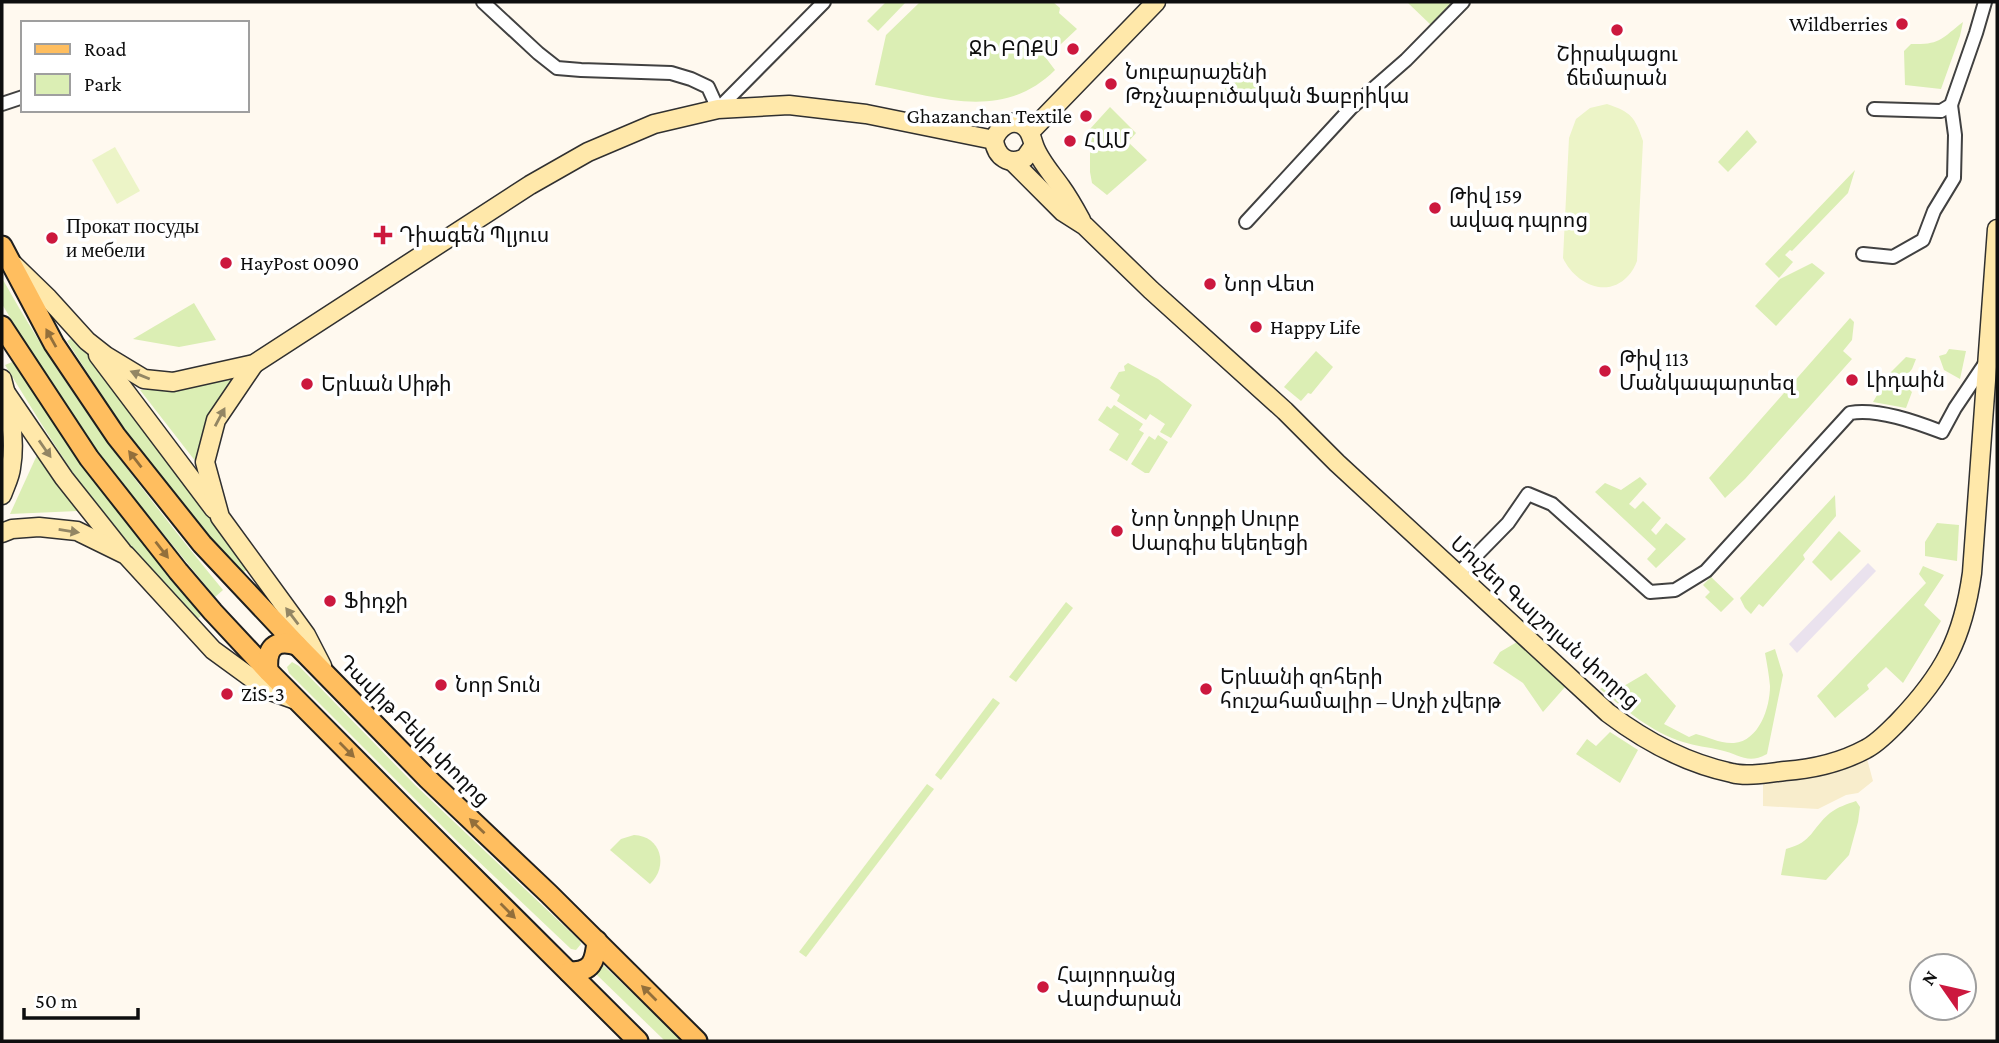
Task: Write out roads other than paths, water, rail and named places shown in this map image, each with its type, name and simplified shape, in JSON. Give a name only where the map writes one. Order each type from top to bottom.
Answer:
[{"type":"main road","points":[[1032,139],[1018,123],[1011,123],[1000,129],[994,140],[1002,158],[1013,162],[1030,154],[1032,139],[1156,2]]},
{"type":"main road","points":[[88,341],[144,379],[173,382],[254,364],[530,185],[588,152],[654,124],[718,108],[789,105],[841,111],[994,140]]},
{"type":"main road","name":"Մուշեղ Գալշոյան փողոց","points":[[1032,139],[1085,226]]},
{"type":"main road","name":"Մուշեղ Գալշոյան փողոց","points":[[1013,162],[1063,212],[1085,226],[1151,290],[1286,411],[1337,463],[1608,713],[1647,741],[1675,755],[1734,774],[1809,769],[1839,761],[1869,748],[1908,711],[1947,661],[1961,629],[1972,573],[1997,229]]},
{"type":"main road","points":[[6,253],[88,341],[306,635],[326,675]]},
{"type":"main road","name":"Դավիթ Բեկի փողոց","points":[[6,253],[54,344],[116,436],[202,544],[428,779],[697,1041]]},
{"type":"main road","points":[[2,326],[89,458],[178,571],[268,671],[638,1041]]},
{"type":"main road","points":[[220,517],[205,462],[216,420],[254,364]]},
{"type":"main road","points":[[2,495],[11,470],[13,442],[4,386]]},
{"type":"main road","points":[[4,386],[64,478],[126,555],[213,650],[268,690],[299,702]]},
{"type":"main road","points":[[2,533],[12,529],[39,527],[78,531],[126,555]]},
{"type":"main road","points":[[268,671],[268,658],[273,646],[283,642],[297,645]]},
{"type":"main road","points":[[569,972],[581,971],[590,966],[595,957],[597,941]]},
{"type":"street","points":[[482,2],[557,68],[671,73],[709,87],[718,108],[824,2]]},
{"type":"street","points":[[1246,222],[1352,108],[1406,60],[1463,2]]},
{"type":"street","points":[[1863,254],[1893,257],[1923,240],[1934,211],[1954,178],[1955,135],[1951,105],[1984,2]]},
{"type":"street","points":[[2,104],[21,98]]},
{"type":"street","points":[[1874,109],[1941,111],[1951,105]]},
{"type":"street","points":[[1458,574],[1508,523],[1528,494],[1552,504],[1650,592],[1675,590],[1706,571],[1850,413],[1864,411],[1942,432],[1988,359]]},
{"type":"place","name":"Wildberries","points":[[1902,24]]},
{"type":"place","name":"Շիրակացու ճեմարան","points":[[1617,30]]},
{"type":"place","name":"ՋԻ ԲՈՔՍ","points":[[1073,49]]},
{"type":"place","name":"Նուբարաշենի Թռչնաբուծական Ֆաբրիկա","points":[[1111,84]]},
{"type":"place","name":"Ghazanchan Textile","points":[[1086,116]]},
{"type":"place","name":"ՀԱՄ","points":[[1070,141]]},
{"type":"place","name":"Թիվ 159 ավագ դպրոց","points":[[1435,208]]},
{"type":"place","name":"Դիագեն Պլյուս","points":[[383,235]]},
{"type":"place","name":"Прокат посуды и мебели","points":[[52,238]]},
{"type":"place","name":"HayPost 0090","points":[[226,263]]},
{"type":"place","name":"Նոր Վետ","points":[[1210,284]]},
{"type":"place","name":"Happy Life","points":[[1256,327]]},
{"type":"place","name":"Թիվ 113 Մանկապարտեզ","points":[[1605,371]]},
{"type":"place","name":"Լիդաին","points":[[1852,380]]},
{"type":"place","name":"Երևան Սիթի","points":[[307,384]]},
{"type":"place","name":"Նոր Նորքի Սուրբ Սարգիս եկեղեցի","points":[[1117,531]]},
{"type":"place","name":"Ֆիդջի","points":[[330,601]]},
{"type":"place","name":"Նոր Տուն","points":[[441,685]]},
{"type":"place","name":"Երևանի զոհերի հուշահամալիր – Սոչի չվերթ","points":[[1206,689]]},
{"type":"place","name":"ZiS-3","points":[[227,694]]},
{"type":"place","name":"Հայորդանց Վարժարան","points":[[1043,987]]}]
